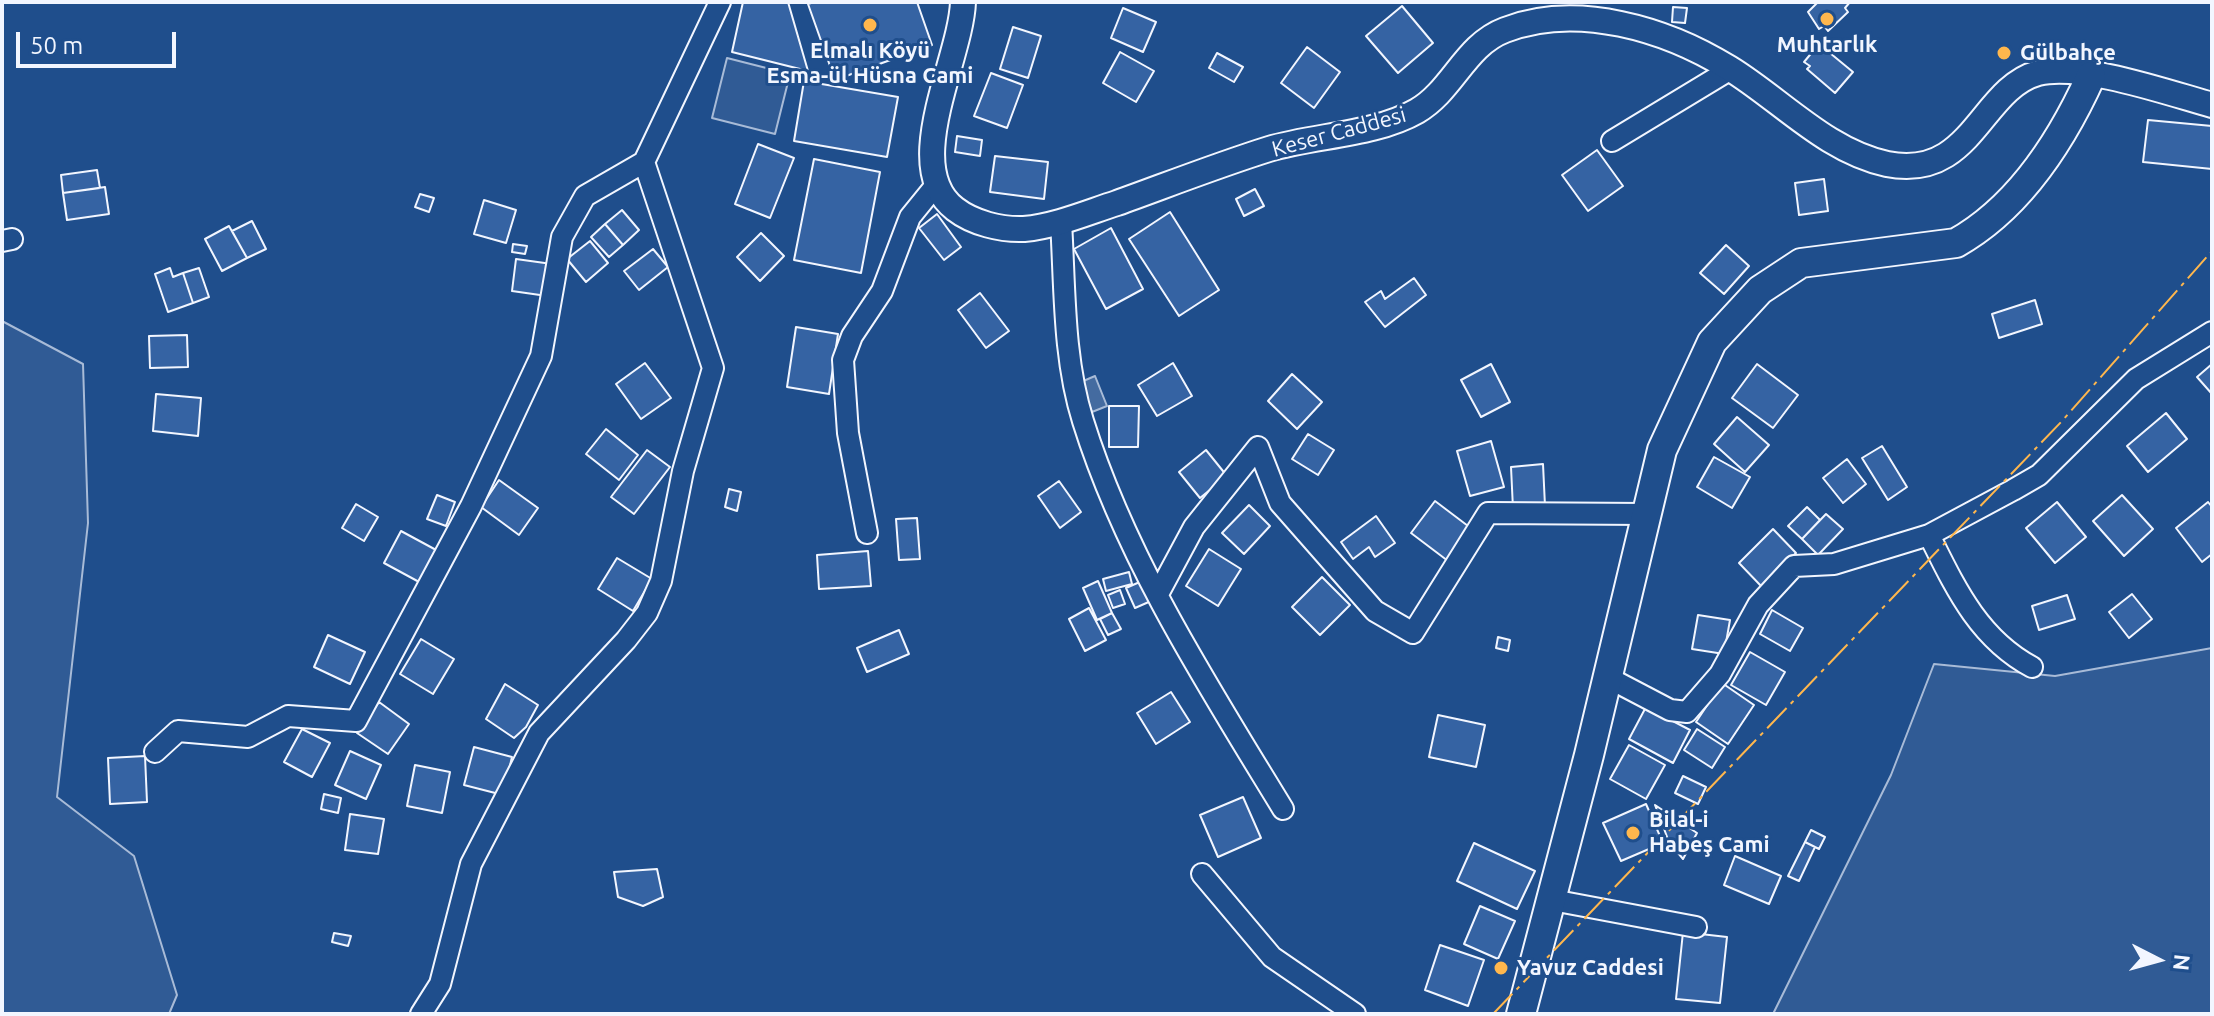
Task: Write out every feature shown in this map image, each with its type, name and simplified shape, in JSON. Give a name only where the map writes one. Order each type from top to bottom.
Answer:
[{"type":"main road","points":[[1521,1014],[1552,900],[1662,450],[1691,381],[1712,342],[1760,290],[1801,263],[1956,243],[1978,230],[2034,174],[2070,121],[2091,76]]},
{"type":"street","points":[[155,752],[178,731],[248,737],[288,716],[356,721],[471,506],[541,356],[562,237],[585,196],[644,162],[720,2]]},
{"type":"street","points":[[867,533],[848,433],[843,360],[852,336],[882,291],[910,217],[936,185],[932,173],[933,137],[968,3]]},
{"type":"street","name":"Keser Caddesi","points":[[936,185],[956,210],[987,225],[1020,229],[1061,222],[1265,151],[1414,113],[1440,92],[1483,42],[1537,12],[1636,28],[1731,69],[1772,102],[1848,149],[1873,160],[1908,165],[1940,158],[1955,149],[2024,79],[2052,71],[2091,76],[2212,105]]},
{"type":"street","points":[[1612,141],[1731,69]]},
{"type":"street","points":[[421,1014],[440,984],[471,864],[539,733],[626,640],[647,613],[661,581],[683,471],[713,368],[707,341],[644,162]]},
{"type":"street","points":[[1061,222],[1071,371],[1082,420],[1112,498],[1158,594],[1283,809]]},
{"type":"street","points":[[1607,677],[1670,710],[1687,712],[1720,674],[1758,605],[1794,566],[1834,564],[1929,535],[2039,475],[2136,379],[2212,332]]},
{"type":"street","points":[[1158,594],[1194,527],[1258,447],[1280,503],[1375,611],[1413,633],[1488,513],[1647,514]]},
{"type":"street","points":[[1929,535],[1961,597],[1980,625],[2009,655],[2032,667]]},
{"type":"street","points":[[1202,874],[1272,957],[1355,1014]]},
{"type":"street","points":[[1552,900],[1696,927]]},
{"type":"shaded area","points":[[727,58],[790,74],[775,134],[712,118]]},
{"type":"shaded area","points":[[2,321],[83,364],[88,523],[57,797],[134,856],[177,995],[169,1014],[2,1014]]},
{"type":"shaded area","points":[[1095,376],[1107,406],[1092,412],[1081,382]]},
{"type":"shaded area","points":[[2212,648],[2212,1014],[1773,1014],[1891,775],[1934,664],[2055,676]]},
{"type":"building","points":[[743,2],[788,2],[808,71],[732,52]]},
{"type":"building","name":"Elmalı Köyü Esma-ül Hüsna Cami","points":[[917,2],[932,45],[835,80],[808,4]]},
{"type":"building","name":"Muhtarlık","points":[[1818,2],[1850,2],[1845,8],[1848,12],[1828,31],[1824,26],[1819,29],[1808,12]]},
{"type":"building","points":[[1402,6],[1433,43],[1398,73],[1366,36]]},
{"type":"building","points":[[1673,7],[1687,8],[1685,23],[1672,22]]},
{"type":"building","points":[[1123,8],[1156,22],[1143,52],[1111,38]]},
{"type":"building","points":[[1013,27],[1041,36],[1028,78],[1000,69]]},
{"type":"building","points":[[1819,44],[1853,72],[1835,93],[1807,69],[1810,66],[1804,62]]},
{"type":"building","points":[[1307,47],[1340,72],[1314,108],[1281,83]]},
{"type":"building","points":[[1120,52],[1154,71],[1136,102],[1103,83]]},
{"type":"building","points":[[1217,53],[1243,67],[1234,82],[1209,68]]},
{"type":"building","points":[[991,73],[1023,85],[1007,128],[974,116]]},
{"type":"building","points":[[804,81],[898,97],[887,157],[794,141]]},
{"type":"building","points":[[2148,120],[2212,126],[2212,169],[2143,162]]},
{"type":"building","points":[[957,136],[982,140],[980,156],[955,152]]},
{"type":"building","points":[[758,144],[794,158],[770,218],[735,204]]},
{"type":"building","points":[[1597,150],[1623,186],[1588,211],[1562,175]]},
{"type":"building","points":[[995,156],[1048,162],[1044,199],[990,192]]},
{"type":"building","points":[[814,159],[880,172],[861,273],[794,260]]},
{"type":"building","points":[[97,170],[100,188],[63,193],[61,175]]},
{"type":"building","points":[[1824,179],[1828,211],[1799,215],[1795,183]]},
{"type":"building","points":[[105,187],[109,214],[67,220],[63,193]]},
{"type":"building","points":[[1255,189],[1264,206],[1244,216],[1236,199]]},
{"type":"building","points":[[420,194],[434,198],[429,212],[415,207]]},
{"type":"building","points":[[484,200],[516,210],[506,243],[474,234]]},
{"type":"building","points":[[622,210],[639,230],[623,245],[605,224]]},
{"type":"building","points":[[1170,212],[1219,290],[1179,316],[1129,239]]},
{"type":"building","points":[[937,214],[961,247],[944,260],[919,228]]},
{"type":"building","points":[[252,221],[266,249],[247,258],[232,231]]},
{"type":"building","points":[[605,224],[623,245],[609,257],[591,237]]},
{"type":"building","points":[[229,226],[247,258],[222,271],[205,239]]},
{"type":"building","points":[[1111,228],[1143,289],[1106,309],[1074,249]]},
{"type":"building","points":[[761,233],[784,256],[760,281],[737,257]]},
{"type":"building","points":[[590,241],[608,263],[586,282],[567,259]]},
{"type":"building","points":[[513,244],[527,246],[525,254],[512,252]]},
{"type":"building","points":[[1726,245],[1749,266],[1724,294],[1700,273]]},
{"type":"building","points":[[653,249],[668,267],[639,290],[624,271]]},
{"type":"building","points":[[516,259],[552,264],[547,296],[512,291]]},
{"type":"building","points":[[170,268],[173,277],[183,273],[193,303],[168,312],[155,274]]},
{"type":"building","points":[[199,268],[209,297],[193,303],[183,273]]},
{"type":"building","points":[[1414,278],[1426,295],[1385,327],[1365,302],[1381,291],[1385,299]]},
{"type":"building","points":[[980,293],[1009,331],[986,348],[958,310]]},
{"type":"building","points":[[2035,300],[2042,324],[1999,338],[1992,314]]},
{"type":"building","points":[[796,327],[838,334],[829,394],[787,387]]},
{"type":"building","points":[[187,335],[188,367],[150,368],[149,336]]},
{"type":"building","points":[[645,363],[671,398],[641,419],[616,384]]},
{"type":"building","points":[[1173,363],[1192,396],[1157,416],[1138,385]]},
{"type":"building","points":[[1491,364],[1510,402],[1481,417],[1461,380]]},
{"type":"building","points":[[1757,364],[1798,395],[1773,428],[1732,398]]},
{"type":"building","points":[[2212,364],[2212,394],[2197,377]]},
{"type":"building","points":[[1292,374],[1322,402],[1297,429],[1268,401]]},
{"type":"building","points":[[156,394],[201,398],[198,436],[153,431]]},
{"type":"building","points":[[1109,406],[1139,406],[1138,447],[1109,447]]},
{"type":"building","points":[[2166,413],[2187,439],[2148,472],[2127,446]]},
{"type":"building","points":[[1737,417],[1769,445],[1745,472],[1714,444]]},
{"type":"building","points":[[606,429],[638,455],[619,480],[586,454]]},
{"type":"building","points":[[1308,434],[1334,450],[1318,475],[1292,459]]},
{"type":"building","points":[[1491,441],[1504,487],[1470,496],[1457,451]]},
{"type":"building","points":[[1882,446],[1907,487],[1888,500],[1862,458]]},
{"type":"building","points":[[647,450],[670,467],[634,514],[611,497]]},
{"type":"building","points":[[1206,450],[1227,476],[1200,498],[1179,472]]},
{"type":"building","points":[[1714,457],[1750,477],[1732,508],[1697,487]]},
{"type":"building","points":[[1847,459],[1866,484],[1843,503],[1823,478]]},
{"type":"building","points":[[1543,464],[1545,506],[1513,509],[1511,467]]},
{"type":"building","points":[[499,480],[538,508],[519,535],[481,507]]},
{"type":"building","points":[[1059,481],[1081,512],[1060,528],[1038,496]]},
{"type":"building","points":[[729,489],[741,492],[737,511],[725,507]]},
{"type":"building","points":[[437,495],[455,502],[446,526],[427,519]]},
{"type":"building","points":[[2122,495],[2153,529],[2124,556],[2093,521]]},
{"type":"building","points":[[1435,501],[1472,529],[1448,561],[1411,533]]},
{"type":"building","points":[[2057,502],[2086,537],[2055,563],[2026,528]]},
{"type":"building","points":[[2208,502],[2212,507],[2212,554],[2202,562],[2176,528]]},
{"type":"building","points":[[356,504],[378,517],[364,541],[342,528]]},
{"type":"building","points":[[1249,505],[1270,526],[1244,554],[1222,533]]},
{"type":"building","points":[[1807,507],[1820,520],[1802,539],[1788,526]]},
{"type":"building","points":[[1826,514],[1843,529],[1818,555],[1802,539]]},
{"type":"building","points":[[1376,516],[1395,543],[1375,557],[1369,547],[1353,559],[1341,542]]},
{"type":"building","points":[[917,518],[920,559],[899,560],[896,519]]},
{"type":"building","points":[[1773,529],[1796,553],[1762,587],[1739,563]]},
{"type":"building","points":[[401,531],[438,551],[421,583],[384,563]]},
{"type":"building","points":[[1209,549],[1241,569],[1218,606],[1186,586]]},
{"type":"building","points":[[868,551],[871,586],[819,589],[817,555]]},
{"type":"building","points":[[617,558],[652,579],[633,611],[598,589]]},
{"type":"building","points":[[1129,572],[1132,584],[1106,591],[1103,579]]},
{"type":"building","points":[[1322,577],[1350,605],[1320,635],[1292,607]]},
{"type":"building","points":[[1098,581],[1112,613],[1097,620],[1083,588]]},
{"type":"building","points":[[1142,581],[1151,601],[1135,608],[1126,588]]},
{"type":"building","points":[[1120,590],[1125,604],[1113,608],[1108,595]]},
{"type":"building","points":[[2132,594],[2152,619],[2129,638],[2109,612]]},
{"type":"building","points":[[2067,595],[2075,619],[2039,630],[2032,606]]},
{"type":"building","points":[[1089,608],[1106,640],[1085,651],[1069,619]]},
{"type":"building","points":[[1772,610],[1803,628],[1790,651],[1760,634]]},
{"type":"building","points":[[1112,613],[1121,629],[1108,635],[1100,619]]},
{"type":"building","points":[[1698,615],[1730,620],[1724,654],[1692,649]]},
{"type":"building","points":[[899,630],[909,654],[867,672],[857,648]]},
{"type":"building","points":[[328,635],[365,652],[350,684],[314,667]]},
{"type":"building","points":[[1498,637],[1510,640],[1508,651],[1496,648]]},
{"type":"building","points":[[421,639],[454,659],[433,694],[400,674]]},
{"type":"building","points":[[1750,652],[1785,672],[1766,705],[1731,685]]},
{"type":"building","points":[[1722,683],[1754,705],[1728,744],[1696,722]]},
{"type":"building","points":[[505,684],[538,705],[526,727],[514,738],[486,719]]},
{"type":"building","points":[[1171,692],[1190,722],[1156,744],[1137,713]]},
{"type":"building","points":[[379,702],[409,724],[388,754],[357,733]]},
{"type":"building","points":[[1646,707],[1690,730],[1673,763],[1629,739]]},
{"type":"building","points":[[1438,715],[1485,725],[1476,767],[1429,757]]},
{"type":"building","points":[[302,729],[330,743],[312,777],[284,762]]},
{"type":"building","points":[[1697,729],[1725,747],[1712,768],[1684,750]]},
{"type":"building","points":[[1629,745],[1665,765],[1646,799],[1610,779]]},
{"type":"building","points":[[474,747],[512,757],[503,795],[464,785]]},
{"type":"building","points":[[350,751],[381,765],[366,799],[335,785]]},
{"type":"building","points":[[145,756],[147,802],[110,804],[108,758]]},
{"type":"building","points":[[415,765],[450,772],[442,813],[407,806]]},
{"type":"building","points":[[1683,776],[1706,787],[1698,804],[1675,793]]},
{"type":"building","points":[[324,794],[341,798],[338,813],[321,809]]},
{"type":"building","points":[[1243,797],[1261,838],[1218,857],[1200,815]]},
{"type":"building","name":"Bilal-i Habeş Cami","points":[[1646,804],[1663,843],[1621,861],[1603,823]]},
{"type":"building","points":[[1655,805],[1697,833],[1683,859],[1669,842]]},
{"type":"building","points":[[350,814],[384,819],[378,854],[345,850]]},
{"type":"building","points":[[1811,830],[1825,837],[1819,849],[1805,842]]},
{"type":"building","points":[[1805,842],[1815,847],[1799,881],[1788,876]]},
{"type":"building","points":[[1474,843],[1535,871],[1517,909],[1457,881]]},
{"type":"building","points":[[1735,856],[1781,876],[1769,904],[1724,885]]},
{"type":"building","points":[[657,869],[663,897],[643,906],[618,897],[614,872]]},
{"type":"building","points":[[1480,906],[1515,921],[1498,959],[1464,944]]},
{"type":"building","points":[[1683,932],[1727,937],[1720,1003],[1676,999]]},
{"type":"building","points":[[334,933],[351,936],[348,946],[332,942]]},
{"type":"building","points":[[1440,945],[1484,960],[1468,1006],[1425,990]]},
{"type":"power","points":[[1493,1014],[2062,421],[2212,251]]},
{"type":"place","name":"Muhtarlık","points":[[1827,19]]},
{"type":"place","name":"Elmalı Köyü Esma-ül Hüsna Cami","points":[[870,25]]},
{"type":"place","name":"Gülbahçe","points":[[2004,53]]},
{"type":"place","name":"Bilal-i Habeş Cami","points":[[1633,833]]},
{"type":"place","name":"Yavuz Caddesi","points":[[1501,968]]}]
